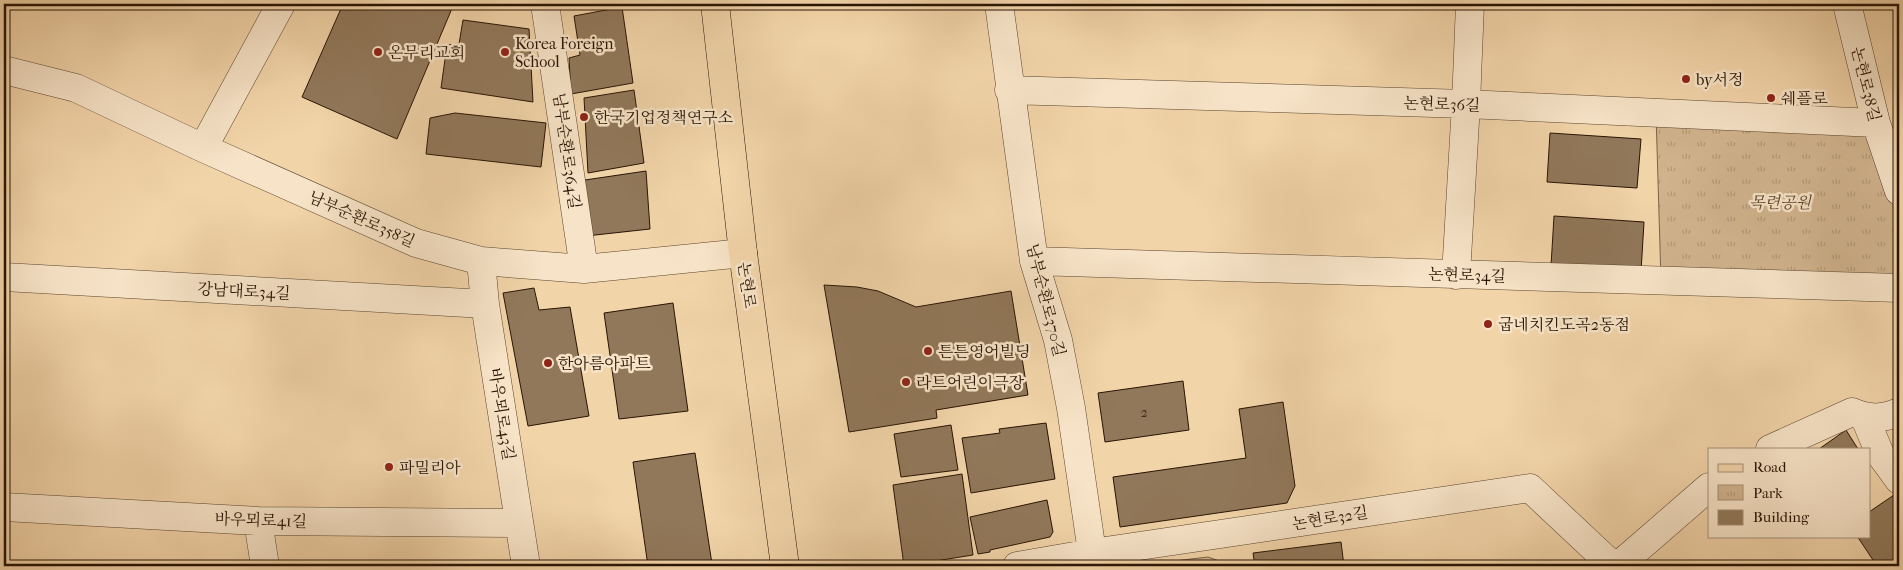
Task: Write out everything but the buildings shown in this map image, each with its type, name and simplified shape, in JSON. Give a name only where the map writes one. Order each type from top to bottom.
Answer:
[{"type":"main road","name":"논현로","points":[[715,4],[743,253],[784,566]]},
{"type":"street","points":[[203,148],[280,4]]},
{"type":"street","name":"남부순환로364길","points":[[545,4],[584,269]]},
{"type":"street","name":"남부순환로370길","points":[[999,4],[1009,90],[1034,261],[1058,340],[1071,408],[1093,560]]},
{"type":"street","points":[[1456,275],[1470,4]]},
{"type":"street","name":"논현로38길","points":[[1847,4],[1876,123],[1899,191]]},
{"type":"street","name":"남부순환로358길","points":[[4,70],[76,88],[203,148],[416,243],[481,261],[584,269],[743,253]]},
{"type":"street","name":"논현로36길","points":[[1009,90],[1466,104],[1876,123]]},
{"type":"street","name":"바우뫼로43길","points":[[481,261],[485,304],[526,566]]},
{"type":"street","name":"논현로34길","points":[[1034,261],[1899,288]]},
{"type":"street","name":"강남대로34길","points":[[4,277],[485,304]]},
{"type":"street","points":[[1772,448],[1852,412],[1865,418],[1893,415],[1899,412]]},
{"type":"street","points":[[1865,418],[1880,454],[1899,480]]},
{"type":"street","name":"논현로32길","points":[[1017,566],[1093,560],[1530,488],[1613,566]]},
{"type":"street","points":[[1618,566],[1708,488]]},
{"type":"street","name":"바우뫼로41길","points":[[4,507],[258,521],[519,523]]},
{"type":"street","points":[[258,521],[265,566]]},
{"type":"green space","name":"목련공원","points":[[1656,114],[1876,123],[1899,191],[1899,288],[1661,281]]},
{"type":"green space","points":[[1208,557],[1233,566],[1152,566],[1157,563]]},
{"type":"place","name":"온무리교회","points":[[378,52]]},
{"type":"place","name":"Korea Foreign School","points":[[505,52]]},
{"type":"place","name":"by서정","points":[[1686,79]]},
{"type":"place","name":"쉐플로","points":[[1771,98]]},
{"type":"place","name":"한국기업정책연구소","points":[[584,117]]},
{"type":"place","name":"굽네치킨도곡2동점","points":[[1488,324]]},
{"type":"place","name":"튼튼영어빌딩","points":[[928,351]]},
{"type":"place","name":"한아름아파트","points":[[548,363]]},
{"type":"place","name":"라트어린이극장","points":[[906,382]]},
{"type":"place","name":"파밀리아","points":[[389,467]]}]
